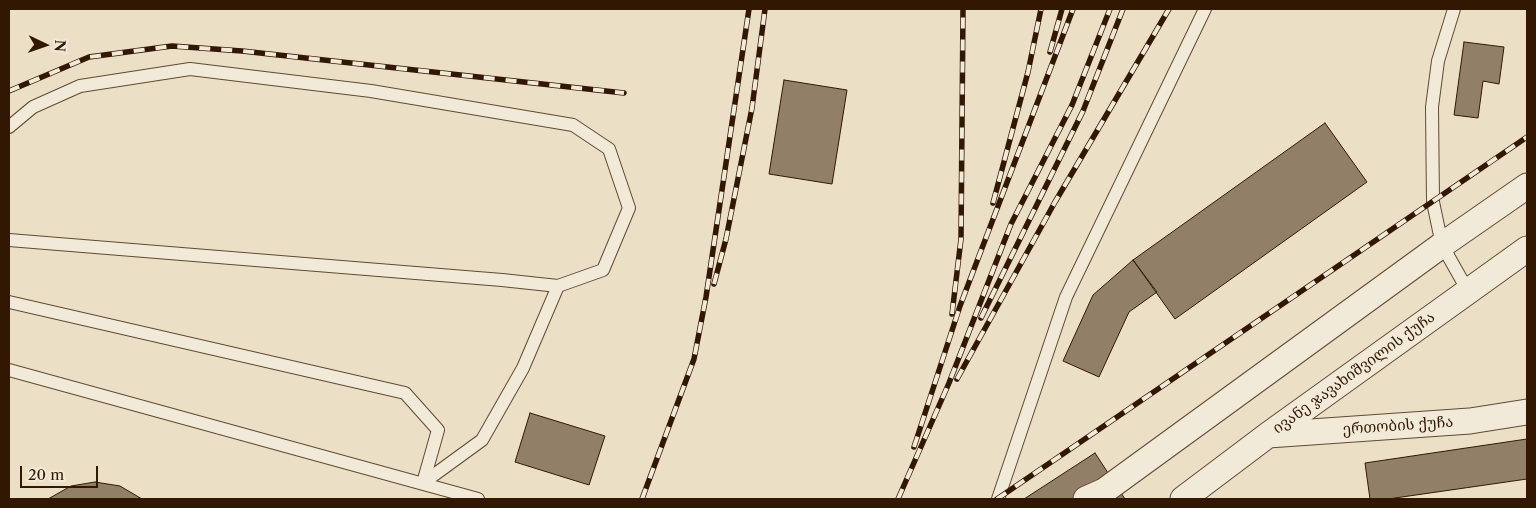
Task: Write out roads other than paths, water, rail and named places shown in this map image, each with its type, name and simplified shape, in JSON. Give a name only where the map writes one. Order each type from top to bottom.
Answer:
[{"type":"street","points":[[1086,499],[1104,491],[1442,245],[1527,186]]},
{"type":"street","name":"ივანე ჯავახიშვილის ქუჩა","points":[[1183,499],[1268,435],[1527,249]]},
{"type":"street","name":"ერთობის ქუჩა","points":[[1268,435],[1470,421],[1527,412]]},
{"type":"lane","points":[[998,499],[1066,297],[1205,9]]},
{"type":"lane","points":[[1454,9],[1438,61],[1432,107],[1433,202],[1442,245],[1468,291]]},
{"type":"lane","points":[[9,127],[33,107],[80,86],[190,69],[371,91],[574,125],[610,149],[629,208],[603,270],[558,286],[9,240]]},
{"type":"lane","points":[[422,483],[482,440],[523,368],[558,286]]},
{"type":"lane","points":[[9,302],[405,393],[438,430],[422,483]]},
{"type":"lane","points":[[9,370],[478,499]]},
{"type":"railway","points":[[642,499],[694,359],[706,297],[749,9]]},
{"type":"railway","points":[[714,284],[726,239],[752,108],[765,9]]},
{"type":"railway","points":[[952,314],[961,239],[963,9]]},
{"type":"railway","points":[[993,203],[1028,72],[1041,9]]},
{"type":"railway","points":[[1050,52],[1062,9]]},
{"type":"railway","points":[[914,447],[960,306],[1073,9]]},
{"type":"railway","points":[[898,499],[949,383],[1011,224],[1072,105],[1110,9]]},
{"type":"railway","points":[[981,318],[1083,111],[1123,9]]},
{"type":"railway","points":[[957,379],[1055,202],[1169,9]]},
{"type":"railway","points":[[9,91],[89,57],[172,46],[242,51],[624,93]]},
{"type":"railway","points":[[997,499],[1527,137]]}]
